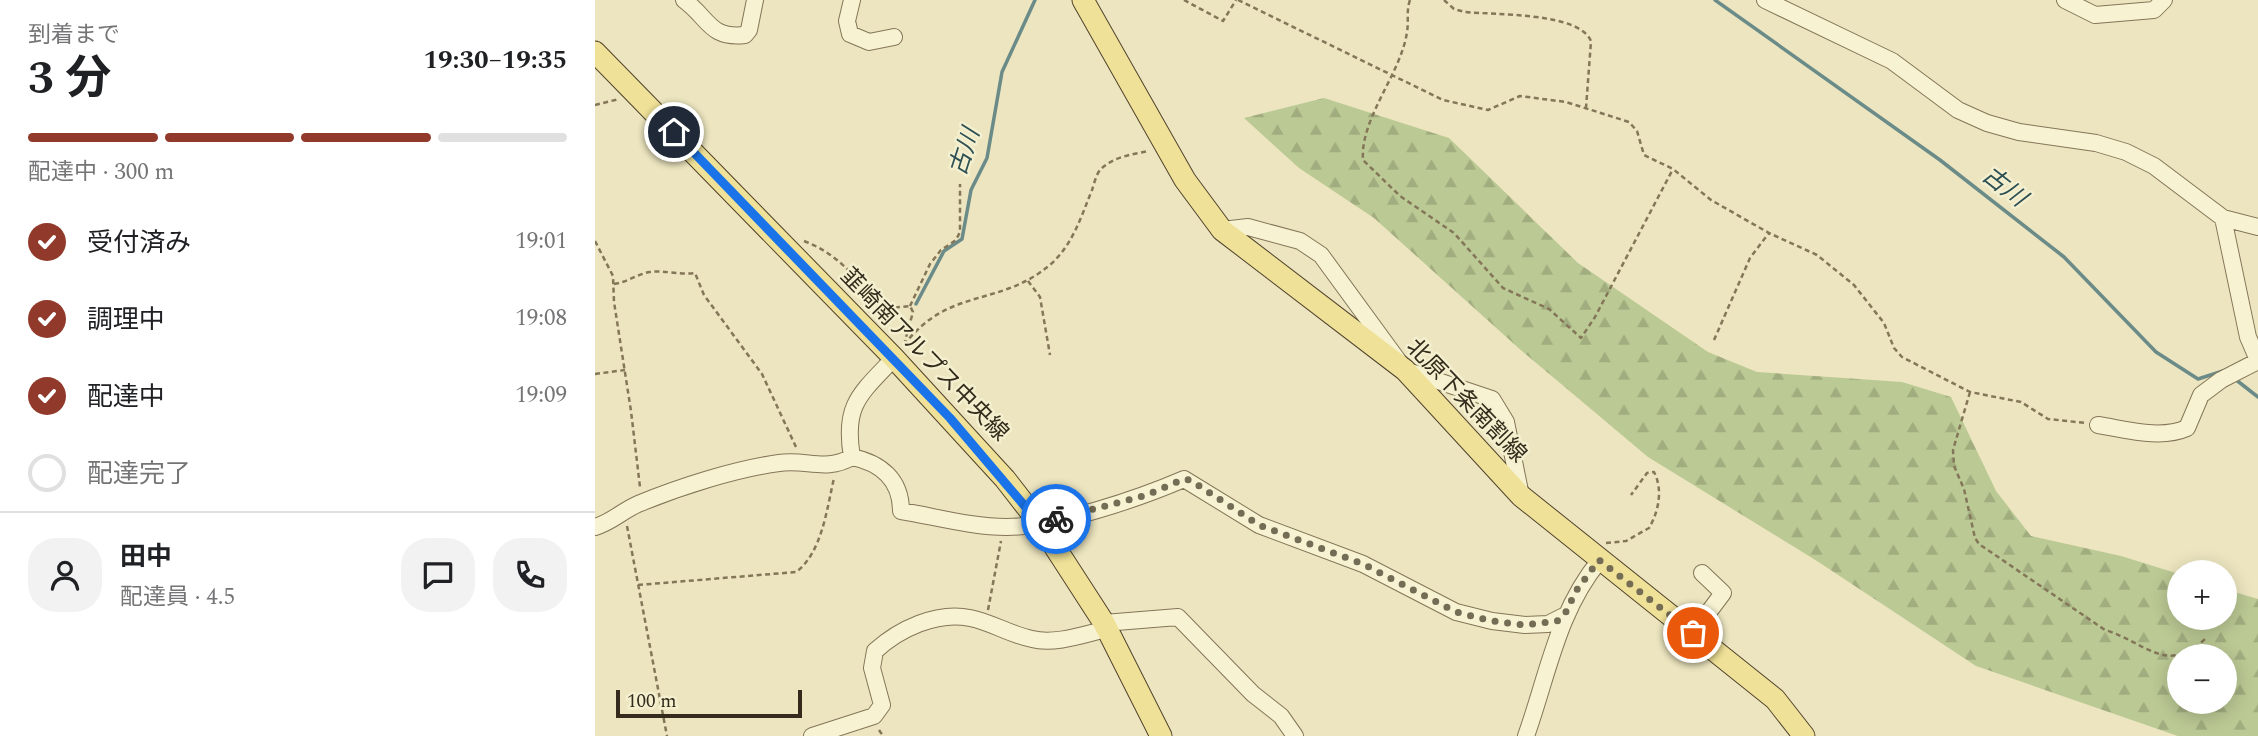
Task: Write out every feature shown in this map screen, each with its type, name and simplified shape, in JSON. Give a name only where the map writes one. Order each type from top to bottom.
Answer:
[{"type":"main road","name":"北原下条南割線","points":[[1083,0],[1185,180],[1223,230],[1405,370],[1521,496],[1775,699],[1804,736]]},
{"type":"main road","name":"韮崎南アルプス中央線","points":[[595,51],[783,245],[899,351],[1005,479],[1040,524],[1105,626],[1161,736]]},
{"type":"street","points":[[684,0],[713,31],[732,36],[745,35],[749,30],[755,0]]},
{"type":"street","points":[[852,0],[847,21],[850,34],[869,42],[894,37]]},
{"type":"street","points":[[1765,0],[1892,61],[1958,110],[1987,123],[2019,132],[2096,144],[2126,152],[2154,166],[2223,218],[2258,227]]},
{"type":"street","points":[[2065,0],[2095,15],[2154,10],[2164,0]]},
{"type":"street","points":[[2098,425],[2145,433],[2177,433],[2187,428],[2200,395],[2258,361],[2248,337],[2223,218]]},
{"type":"street","points":[[1223,230],[1248,227],[1300,241],[1321,255],[1405,370],[1492,399],[1506,422],[1521,496]]},
{"type":"street","points":[[852,457],[849,429],[852,406],[899,351]]},
{"type":"street","points":[[595,527],[612,522],[641,503],[758,467],[803,463],[836,467],[852,457]]},
{"type":"street","points":[[852,457],[881,468],[898,490],[901,511],[973,525],[1003,527],[1040,524],[1147,495],[1184,479],[1190,480],[1259,525],[1363,564],[1456,612],[1525,625],[1548,624],[1564,616]]},
{"type":"street","points":[[1526,736],[1564,616],[1576,591],[1599,560]]},
{"type":"street","points":[[1693,633],[1724,593],[1702,573]]},
{"type":"street","points":[[812,736],[866,721],[880,709],[872,659],[884,643],[913,626],[942,617],[958,616],[1033,640],[1105,626],[1178,617],[1253,694],[1281,716],[1295,736]]},
{"type":"path","points":[[1184,0],[1223,21],[1237,0],[1443,100],[1488,110],[1520,96],[1586,108],[1629,122],[1637,131],[1644,155],[1674,169],[1711,200],[1769,233],[1817,255],[1854,285],[1884,323],[1894,348],[1902,357],[1970,392],[2021,402],[2048,419],[2098,425]]},
{"type":"path","points":[[1410,0],[1406,10],[1407,32],[1393,74],[1369,127],[1362,148],[1363,160],[1400,196],[1454,233],[1503,288],[1549,309],[1581,338],[1595,317],[1674,169]]},
{"type":"path","points":[[1444,0],[1454,9],[1465,12],[1548,17],[1587,34],[1591,41],[1586,108]]},
{"type":"path","points":[[595,105],[638,95]]},
{"type":"path","points":[[899,351],[915,331],[941,310],[964,300],[999,294],[1028,281],[1069,245],[1100,171],[1114,160],[1168,148]]},
{"type":"path","points":[[910,306],[930,264],[941,250],[956,240],[960,232],[960,184]]},
{"type":"path","points":[[1714,340],[1750,258],[1769,233]]},
{"type":"path","points":[[595,241],[613,276],[641,503]]},
{"type":"path","points":[[783,245],[804,241],[822,248],[858,276],[879,309],[910,306]]},
{"type":"path","points":[[614,284],[628,282],[643,273],[655,271],[664,274],[695,273],[712,305],[762,374],[803,463]]},
{"type":"path","points":[[1028,281],[1040,298],[1050,355]]},
{"type":"path","points":[[899,351],[913,312],[910,306]]},
{"type":"path","points":[[595,374],[625,370]]},
{"type":"path","points":[[1970,392],[1953,450],[1954,466],[1964,489],[1975,538],[1979,544],[2105,630],[2124,636],[2155,655],[2168,658],[2180,654],[2196,648],[2207,637]]},
{"type":"path","points":[[638,585],[796,572],[803,567],[819,535],[836,467]]},
{"type":"path","points":[[1578,543],[1626,541],[1649,528],[1659,498],[1654,472],[1647,473],[1631,495]]},
{"type":"path","points":[[625,512],[667,736]]},
{"type":"path","points":[[986,623],[1003,527]]},
{"type":"green space","points":[[1324,98],[1449,138],[1578,263],[1708,352],[1757,372],[1902,382],[1951,397],[1996,491],[2031,536],[2121,556],[2167,570],[2167,630],[2237,630],[2237,593],[2258,599],[2258,736],[2178,736],[1976,666],[1817,561],[1648,457],[1523,352],[1374,218],[1299,168],[1244,118]]},
{"type":"waterway","name":"古川","points":[[916,304],[944,251],[962,239],[971,190],[987,158],[1002,72],[1035,0]]},
{"type":"waterway","name":"古川","points":[[1715,0],[1940,160],[2064,257],[2156,352],[2198,379],[2223,371]]},
{"type":"waterway","name":"古川","points":[[2235,379],[2258,397]]},
{"type":"way so far","points":[[1056,519],[1147,495],[1184,479],[1190,480],[1259,525],[1363,564],[1456,612],[1492,621],[1525,625],[1557,621],[1564,616],[1576,591],[1599,560],[1693,633]]},
{"type":"route","points":[[674,132],[894,358],[1005,479],[1040,524],[1056,519]]}]
